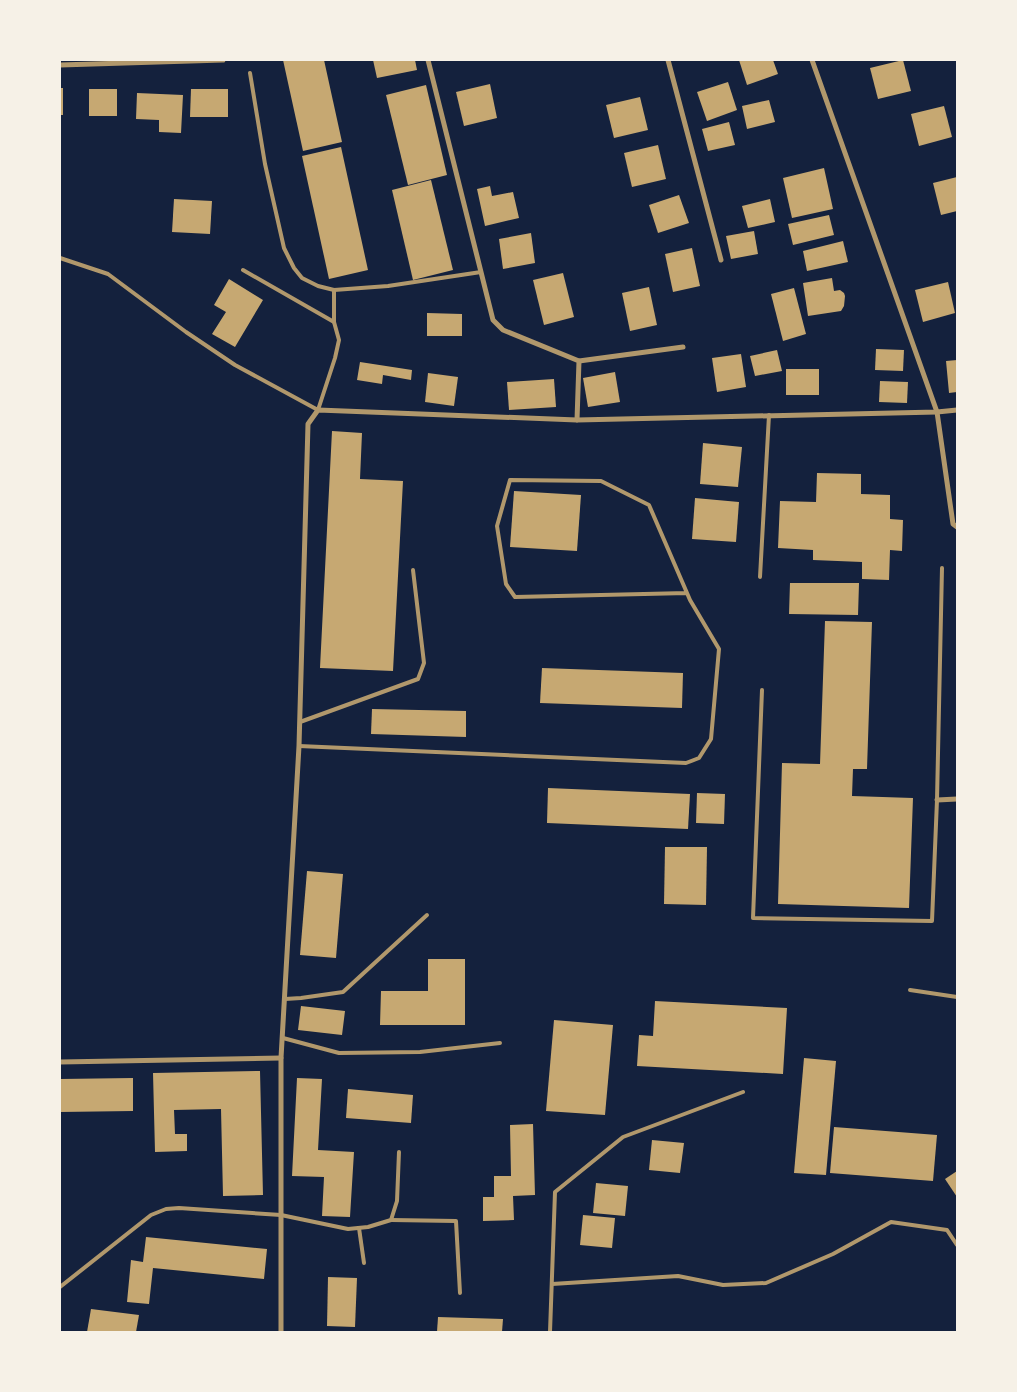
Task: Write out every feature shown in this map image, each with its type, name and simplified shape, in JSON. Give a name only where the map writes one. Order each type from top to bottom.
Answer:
[{"type":"street","points":[[60,65],[223,60]]},
{"type":"street","points":[[428,60],[493,320],[503,330],[579,361],[683,347]]},
{"type":"street","points":[[668,60],[721,260]]},
{"type":"street","points":[[812,60],[937,412],[953,524],[957,528]]},
{"type":"street","points":[[577,420],[579,361]]},
{"type":"street","points":[[281,1332],[281,1058],[299,746],[308,424],[318,410],[577,420],[957,410]]},
{"type":"street","points":[[937,800],[957,799]]},
{"type":"street","points":[[60,1062],[281,1058]]},
{"type":"lane","points":[[250,74],[265,164],[284,248],[294,268],[302,278],[318,286],[334,290],[407,284],[481,272]]},
{"type":"lane","points":[[60,258],[108,274],[186,332],[235,365],[318,410],[339,340],[334,322],[334,290]]},
{"type":"lane","points":[[242,270],[334,322]]},
{"type":"lane","points":[[760,577],[769,415]]},
{"type":"lane","points":[[299,746],[686,763],[699,758],[711,739],[719,649],[687,593],[649,505],[601,481],[510,480],[497,526],[506,584],[515,597],[687,593]]},
{"type":"lane","points":[[762,690],[753,918],[932,921],[937,800],[942,568]]},
{"type":"lane","points":[[300,722],[418,680],[424,663],[413,570]]},
{"type":"lane","points":[[285,999],[343,992],[427,914]]},
{"type":"lane","points":[[910,990],[957,997]]},
{"type":"lane","points":[[283,1038],[339,1053],[420,1052],[500,1043]]},
{"type":"lane","points":[[550,1332],[555,1192],[623,1137],[743,1092]]},
{"type":"lane","points":[[391,1220],[397,1201],[399,1152]]},
{"type":"lane","points":[[60,1287],[150,1215],[166,1209],[179,1208],[281,1215],[348,1229],[368,1227],[391,1220],[456,1221],[460,1293]]},
{"type":"lane","points":[[552,1284],[678,1276],[723,1285],[766,1283],[833,1254],[891,1222],[947,1230],[957,1245]]},
{"type":"lane","points":[[359,1228],[364,1264]]},
{"type":"building","points":[[283,60],[324,60],[342,142],[303,151]]},
{"type":"building","points":[[373,60],[415,60],[417,70],[377,78]]},
{"type":"building","points":[[739,60],[773,60],[778,74],[747,85]]},
{"type":"building","points":[[903,60],[911,91],[878,99],[870,68]]},
{"type":"building","points":[[728,82],[737,110],[707,121],[697,92]]},
{"type":"building","points":[[490,84],[497,118],[464,126],[456,92]]},
{"type":"building","points":[[426,85],[447,175],[408,185],[386,95]]},
{"type":"building","points":[[60,88],[63,88],[63,115],[60,115]]},
{"type":"building","points":[[89,89],[117,89],[117,116],[89,116]]},
{"type":"building","points":[[191,89],[228,89],[228,117],[190,117]]},
{"type":"building","points":[[137,93],[183,95],[181,133],[159,132],[159,120],[136,119]]},
{"type":"building","points":[[640,97],[648,130],[614,138],[606,105]]},
{"type":"building","points":[[769,100],[775,122],[747,129],[742,106]]},
{"type":"building","points":[[944,106],[952,137],[919,146],[911,114]]},
{"type":"building","points":[[729,122],[735,145],[708,151],[702,129]]},
{"type":"building","points":[[658,145],[666,179],[632,187],[624,153]]},
{"type":"building","points":[[341,147],[368,270],[329,279],[302,156]]},
{"type":"building","points":[[824,168],[833,209],[792,218],[783,178]]},
{"type":"building","points":[[957,177],[957,211],[941,215],[933,183]]},
{"type":"building","points":[[431,180],[453,270],[413,280],[392,190]]},
{"type":"building","points":[[490,186],[492,196],[513,192],[519,218],[485,226],[477,189]]},
{"type":"building","points":[[679,195],[689,223],[658,233],[649,205]]},
{"type":"building","points":[[174,199],[212,201],[210,234],[172,232]]},
{"type":"building","points":[[770,199],[775,222],[748,228],[742,206]]},
{"type":"building","points":[[829,215],[834,235],[793,245],[788,224]]},
{"type":"building","points":[[754,231],[758,254],[731,259],[726,236]]},
{"type":"building","points":[[531,233],[535,263],[503,269],[499,239]]},
{"type":"building","points":[[843,241],[848,262],[807,271],[803,251]]},
{"type":"building","points":[[692,248],[700,286],[673,292],[665,254]]},
{"type":"building","points":[[563,273],[574,317],[544,325],[533,280]]},
{"type":"building","points":[[832,278],[834,291],[840,290],[845,296],[844,306],[841,311],[808,316],[803,283]]},
{"type":"building","points":[[229,279],[263,300],[235,347],[212,334],[226,312],[214,305]]},
{"type":"building","points":[[948,282],[955,313],[923,322],[915,290]]},
{"type":"building","points":[[649,287],[657,325],[630,331],[622,293]]},
{"type":"building","points":[[794,288],[806,334],[783,341],[771,294]]},
{"type":"building","points":[[427,313],[462,314],[462,336],[427,336]]},
{"type":"building","points":[[876,349],[904,350],[903,371],[875,370]]},
{"type":"building","points":[[777,350],[782,371],[755,376],[750,356]]},
{"type":"building","points":[[741,354],[746,387],[717,392],[712,358]]},
{"type":"building","points":[[957,360],[957,392],[949,393],[946,361]]},
{"type":"building","points":[[360,362],[412,370],[411,380],[383,375],[382,384],[357,380]]},
{"type":"building","points":[[786,369],[819,369],[819,395],[786,395]]},
{"type":"building","points":[[615,372],[620,402],[588,407],[583,378]]},
{"type":"building","points":[[428,373],[458,377],[454,406],[425,402]]},
{"type":"building","points":[[554,379],[556,407],[509,410],[507,382]]},
{"type":"building","points":[[880,381],[908,382],[907,403],[879,402]]},
{"type":"building","points":[[332,431],[362,433],[360,479],[403,481],[393,671],[320,668]]},
{"type":"building","points":[[703,443],[742,447],[738,487],[700,484]]},
{"type":"building","points":[[817,473],[861,474],[861,494],[890,495],[890,519],[903,520],[902,551],[890,550],[889,580],[862,579],[862,562],[813,560],[813,550],[778,548],[780,501],[816,502]]},
{"type":"building","points":[[514,491],[581,495],[577,551],[510,547]]},
{"type":"building","points":[[695,498],[739,502],[736,542],[692,539]]},
{"type":"building","points":[[790,583],[859,583],[858,615],[789,614]]},
{"type":"building","points":[[825,621],[872,622],[867,769],[853,769],[852,796],[913,798],[909,908],[778,904],[782,763],[820,764]]},
{"type":"building","points":[[542,668],[683,673],[682,708],[540,703]]},
{"type":"building","points":[[372,709],[466,711],[466,737],[371,734]]},
{"type":"building","points":[[548,788],[690,794],[688,829],[547,823]]},
{"type":"building","points":[[697,793],[725,794],[724,824],[696,823]]},
{"type":"building","points":[[665,847],[707,847],[706,905],[664,904]]},
{"type":"building","points":[[307,871],[343,874],[336,958],[300,955]]},
{"type":"building","points":[[428,959],[465,959],[465,1025],[380,1025],[381,991],[428,991]]},
{"type":"building","points":[[655,1001],[787,1008],[783,1074],[637,1066],[639,1035],[653,1036]]},
{"type":"building","points":[[301,1006],[345,1011],[342,1035],[298,1030]]},
{"type":"building","points":[[554,1020],[613,1025],[605,1115],[546,1111]]},
{"type":"building","points":[[804,1058],[836,1061],[826,1175],[794,1173]]},
{"type":"building","points":[[260,1071],[263,1195],[223,1196],[221,1109],[174,1110],[175,1134],[187,1134],[187,1151],[155,1152],[153,1073]]},
{"type":"building","points":[[133,1078],[133,1111],[60,1112],[60,1079]]},
{"type":"building","points":[[297,1078],[322,1079],[318,1150],[354,1152],[350,1217],[322,1216],[324,1177],[292,1176]]},
{"type":"building","points":[[348,1089],[413,1095],[411,1123],[346,1118]]},
{"type":"building","points":[[533,1124],[535,1195],[513,1196],[514,1220],[483,1221],[483,1197],[494,1197],[494,1176],[511,1176],[510,1125]]},
{"type":"building","points":[[834,1127],[937,1135],[933,1181],[830,1173]]},
{"type":"building","points":[[652,1140],[684,1143],[680,1173],[649,1170]]},
{"type":"building","points":[[957,1171],[957,1197],[945,1179]]},
{"type":"building","points":[[596,1183],[628,1186],[625,1216],[593,1213]]},
{"type":"building","points":[[583,1215],[615,1218],[612,1248],[580,1245]]},
{"type":"building","points":[[146,1237],[267,1249],[264,1279],[153,1268],[149,1304],[127,1302],[131,1260],[143,1262]]},
{"type":"building","points":[[328,1277],[357,1278],[355,1327],[327,1326]]},
{"type":"building","points":[[91,1309],[139,1315],[136,1332],[87,1332]]},
{"type":"building","points":[[438,1317],[503,1319],[502,1332],[437,1332]]}]
